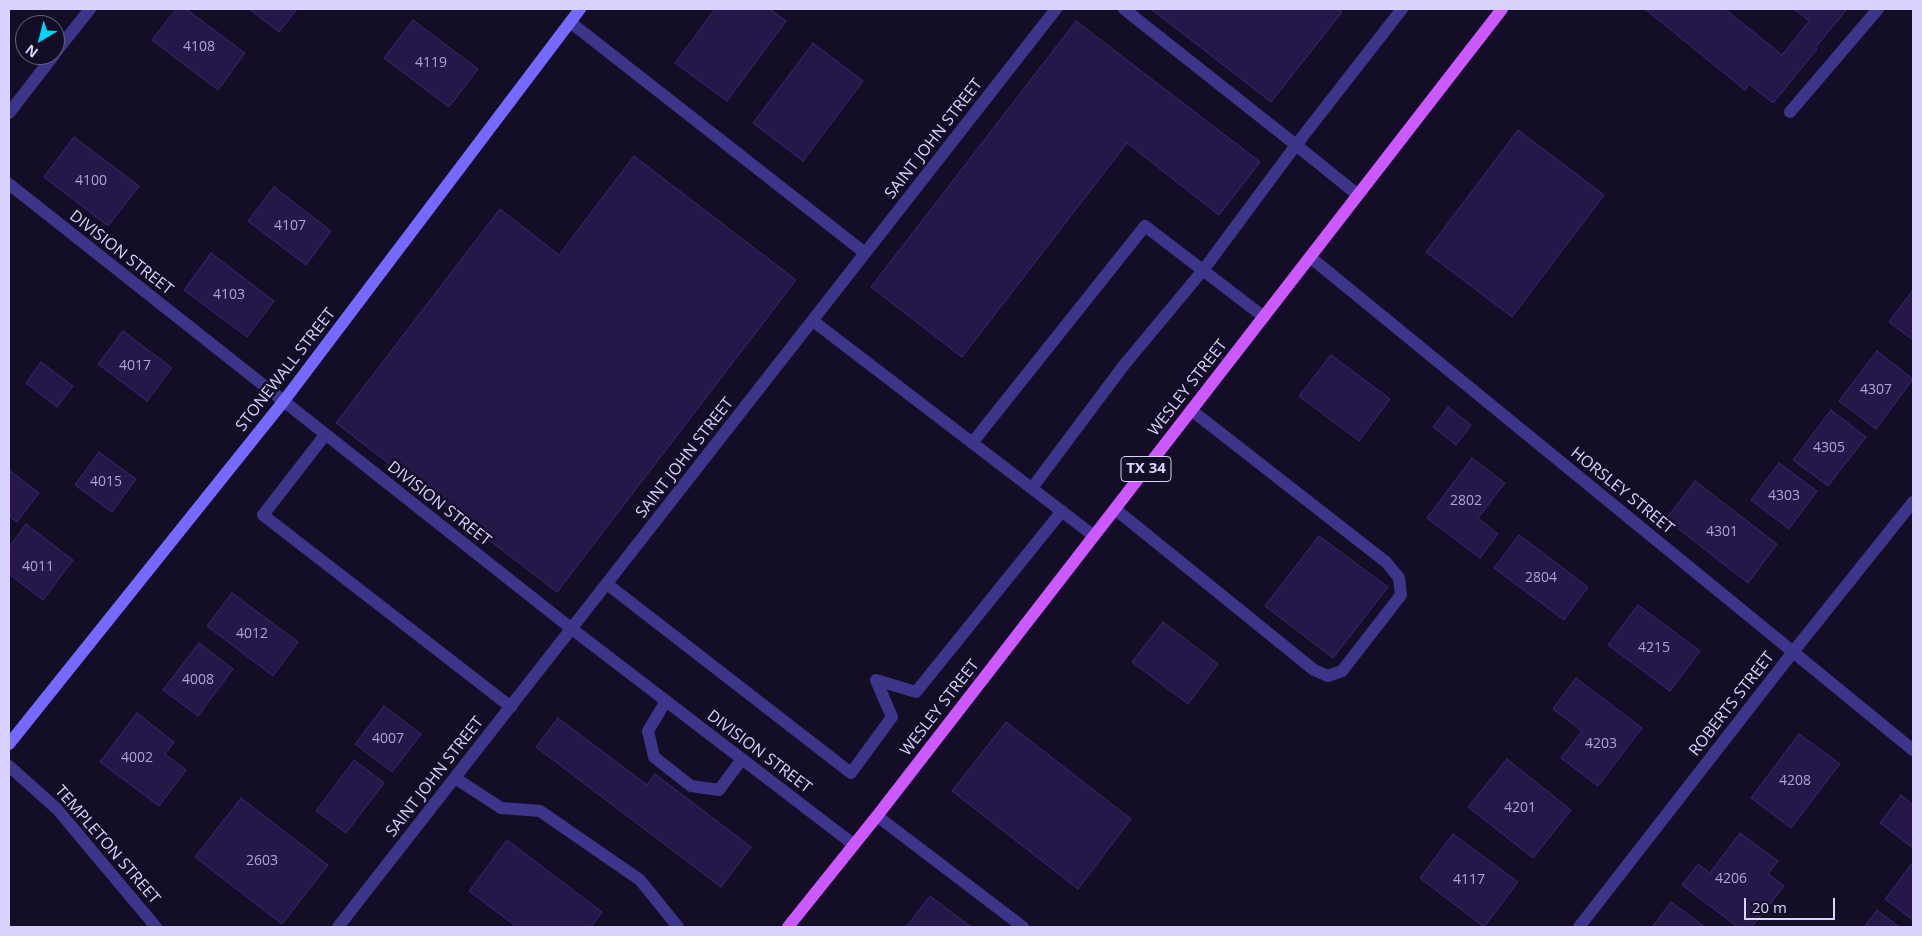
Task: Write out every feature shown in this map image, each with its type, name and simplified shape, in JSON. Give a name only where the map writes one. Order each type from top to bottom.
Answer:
[{"type":"main road","name":"WESLEY STREET","points":[[788,927],[877,816],[1502,9]]},
{"type":"street","points":[[65,40],[90,9]]},
{"type":"street","name":"STONEWALL STREET","points":[[9,744],[283,402],[580,9]]},
{"type":"street","name":"SAINT JOHN STREET","points":[[338,927],[1056,9]]},
{"type":"street","points":[[1124,9],[1358,195]]},
{"type":"street","points":[[1032,488],[1124,365],[1204,269],[1296,145],[1402,9]]},
{"type":"street","points":[[1790,112],[1878,9]]},
{"type":"street","points":[[570,22],[865,253]]},
{"type":"street","points":[[9,113],[46,65]]},
{"type":"street","name":"DIVISION STREET","points":[[9,184],[572,629],[853,844]]},
{"type":"street","points":[[972,443],[1145,226],[1204,269],[1264,317]]},
{"type":"street","name":"HORSLEY STREET","points":[[1310,257],[1913,750]]},
{"type":"street","points":[[813,320],[1094,536]]},
{"type":"street","points":[[1115,508],[1314,670],[1328,676],[1342,671],[1372,633],[1401,595],[1399,578],[1386,562],[1192,410]]},
{"type":"street","points":[[325,435],[263,515],[510,707]]},
{"type":"street","name":"ROBERTS STREET","points":[[1579,927],[1793,652],[1913,502]]},
{"type":"street","points":[[607,584],[851,773],[892,717],[876,680],[916,692],[1062,511]]},
{"type":"street","points":[[666,701],[648,731],[654,757],[691,786],[719,790],[742,759]]},
{"type":"street","name":"TEMPLETON STREET","points":[[9,766],[57,809],[156,927]]},
{"type":"street","points":[[455,778],[501,808],[540,811],[640,880],[670,925]]},
{"type":"street","points":[[877,816],[1023,927]]},
{"type":"building","points":[[176,9],[186,9],[245,53],[218,90],[152,40]]},
{"type":"building","points":[[249,9],[297,9],[279,32]]},
{"type":"building","points":[[715,9],[770,9],[786,21],[727,101],[675,63]]},
{"type":"building","points":[[1151,9],[1338,9],[1342,12],[1271,102]]},
{"type":"building","points":[[1645,9],[1725,9],[1782,55],[1809,21],[1794,9],[1847,9],[1773,103],[1749,84],[1745,90]]},
{"type":"building","points":[[413,20],[478,69],[449,107],[384,58]]},
{"type":"building","points":[[1076,21],[1260,162],[1219,215],[1127,143],[962,357],[871,287]]},
{"type":"building","points":[[813,43],[863,81],[803,161],[753,123]]},
{"type":"building","points":[[1518,130],[1604,195],[1512,317],[1426,252]]},
{"type":"building","points":[[74,137],[139,186],[108,226],[44,177]]},
{"type":"building","points":[[634,156],[796,280],[557,592],[336,423],[500,209],[559,255]]},
{"type":"building","points":[[274,187],[331,231],[306,265],[248,221]]},
{"type":"building","points":[[211,253],[274,301],[247,337],[184,290]]},
{"type":"building","points":[[1913,290],[1913,340],[1889,322]]},
{"type":"building","points":[[123,331],[172,368],[147,401],[98,364]]},
{"type":"building","points":[[1877,351],[1913,379],[1876,429],[1839,401]]},
{"type":"building","points":[[1331,355],[1390,399],[1359,441],[1299,396]]},
{"type":"building","points":[[41,362],[73,386],[57,407],[26,383]]},
{"type":"building","points":[[1448,407],[1471,425],[1456,445],[1433,427]]},
{"type":"building","points":[[1831,410],[1866,437],[1828,486],[1793,460]]},
{"type":"building","points":[[99,452],[136,479],[112,512],[75,485]]},
{"type":"building","points":[[1472,458],[1505,483],[1478,518],[1498,534],[1480,558],[1427,518]]},
{"type":"building","points":[[1779,463],[1817,491],[1789,529],[1751,500]]},
{"type":"building","points":[[9,470],[39,493],[17,522],[9,516]]},
{"type":"building","points":[[1695,481],[1777,544],[1748,583],[1666,519]]},
{"type":"building","points":[[26,524],[73,560],[43,600],[9,574],[9,547]]},
{"type":"building","points":[[1519,535],[1588,587],[1564,620],[1494,568]]},
{"type":"building","points":[[1319,536],[1388,587],[1333,658],[1265,606]]},
{"type":"building","points":[[232,593],[298,642],[273,676],[207,626]]},
{"type":"building","points":[[1638,605],[1700,651],[1670,691],[1608,645]]},
{"type":"building","points":[[1163,622],[1218,664],[1188,704],[1132,662]]},
{"type":"building","points":[[199,643],[233,669],[198,716],[163,690]]},
{"type":"building","points":[[1576,678],[1642,728],[1598,786],[1561,758],[1582,731],[1553,709]]},
{"type":"building","points":[[384,706],[421,734],[392,772],[355,744]]},
{"type":"building","points":[[137,713],[174,742],[165,754],[186,770],[159,806],[100,762]]},
{"type":"building","points":[[558,718],[647,785],[655,774],[751,847],[721,887],[536,747]]},
{"type":"building","points":[[1006,722],[1131,819],[1078,889],[952,791]]},
{"type":"building","points":[[1799,734],[1840,764],[1791,828],[1751,798]]},
{"type":"building","points":[[1507,759],[1571,810],[1533,858],[1468,807]]},
{"type":"building","points":[[354,760],[384,783],[346,833],[316,811]]},
{"type":"building","points":[[1901,795],[1913,805],[1913,848],[1880,823]]},
{"type":"building","points":[[241,798],[328,865],[282,924],[195,857]]},
{"type":"building","points":[[1740,833],[1778,861],[1768,874],[1784,886],[1752,927],[1738,927],[1682,885],[1698,864],[1710,873]]},
{"type":"building","points":[[1453,834],[1518,882],[1484,927],[1420,878]]},
{"type":"building","points":[[507,840],[602,912],[591,927],[517,927],[469,891]]},
{"type":"building","points":[[1913,862],[1913,920],[1885,899]]},
{"type":"building","points":[[930,896],[971,927],[906,927]]},
{"type":"building","points":[[1671,902],[1705,927],[1652,927]]},
{"type":"building","points":[[1877,910],[1899,927],[1864,927]]}]
